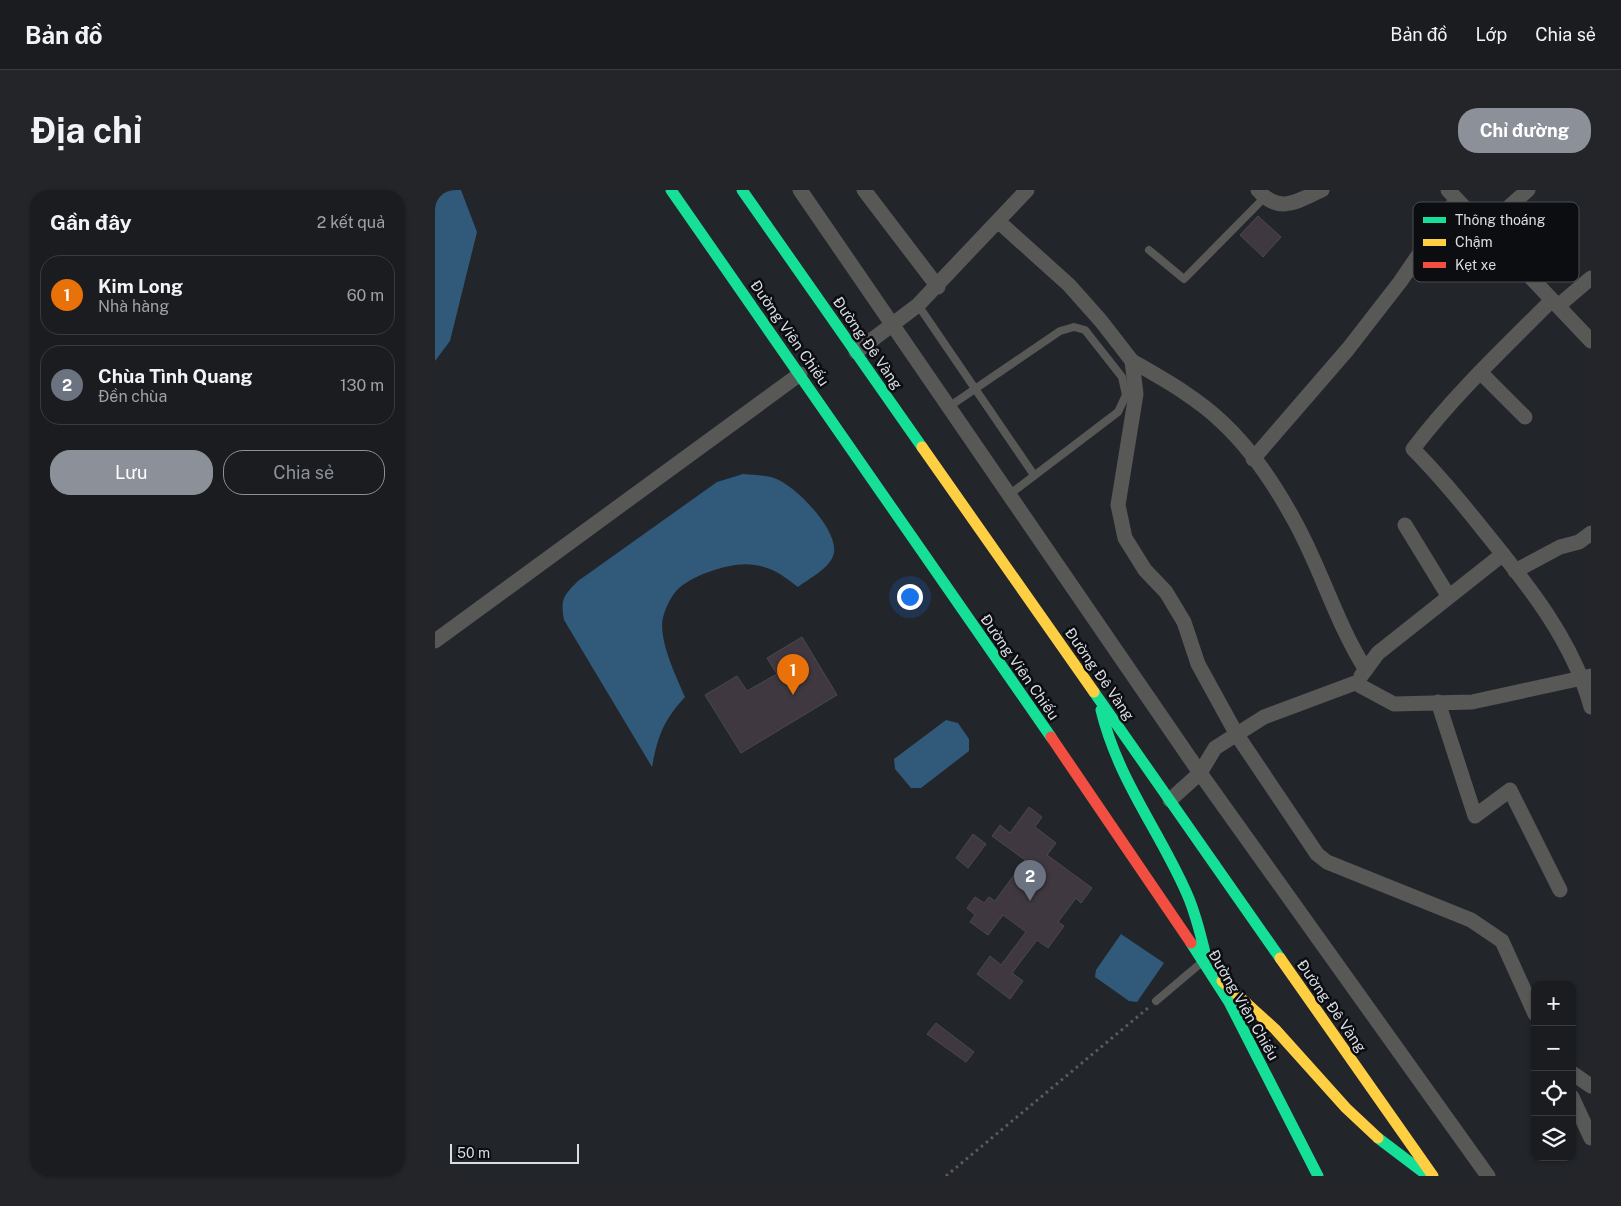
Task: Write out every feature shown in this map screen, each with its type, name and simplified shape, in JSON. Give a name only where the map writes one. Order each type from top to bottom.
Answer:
[{"type":"main road","name":"Đường Viên Chiếu","points":[[671,190],[801,374],[1156,890],[1206,966],[1252,1044],[1318,1176]]},
{"type":"main road","name":"Đường Đê Vàng","points":[[742,190],[1433,1176]]},
{"type":"main road","points":[[1100,700],[1110,745],[1124,779],[1182,884],[1194,911],[1206,966],[1256,1008],[1278,1030],[1380,1143],[1404,1162],[1427,1176]]},
{"type":"street","points":[[800,190],[1200,774],[1488,1176]]},
{"type":"street","points":[[864,190],[938,287]]},
{"type":"street","points":[[856,352],[918,305],[938,287],[1027,190]]},
{"type":"street","points":[[1261,194],[1271,203],[1291,203],[1322,190]]},
{"type":"street","points":[[1514,202],[1528,190]]},
{"type":"street","points":[[998,220],[1069,285],[1101,321],[1131,361],[1177,387],[1222,422],[1267,475],[1294,520],[1351,648],[1365,670]]},
{"type":"street","points":[[1253,458],[1348,349],[1400,282],[1413,260]]},
{"type":"street","points":[[1591,278],[1555,303],[1480,372],[1428,428],[1413,449],[1437,474],[1503,554],[1551,618],[1587,678],[1591,707]]},
{"type":"street","points":[[1535,282],[1591,341]]},
{"type":"street","points":[[1131,361],[1136,394],[1118,505],[1125,538],[1145,570],[1166,592],[1184,622],[1198,664],[1237,735],[1317,854],[1327,862],[1471,920],[1491,932],[1502,942],[1531,1005]]},
{"type":"street","points":[[1480,372],[1525,417]]},
{"type":"street","points":[[435,641],[801,374]]},
{"type":"street","points":[[1405,525],[1449,597]]},
{"type":"street","points":[[1515,571],[1560,547],[1579,542],[1591,533]]},
{"type":"street","points":[[1170,800],[1200,774],[1215,748],[1264,717],[1355,683],[1378,653],[1503,554]]},
{"type":"street","points":[[1355,683],[1394,704],[1472,702],[1587,678]]},
{"type":"street","points":[[1438,702],[1475,816],[1510,790],[1560,890]]},
{"type":"street","points":[[1576,1076],[1591,1086]]},
{"type":"street","points":[[1576,1106],[1591,1138]]},
{"type":"lane","points":[[1149,250],[1184,279],[1261,194]]},
{"type":"lane","points":[[918,305],[1034,475]]},
{"type":"lane","points":[[949,406],[1060,332],[1074,327],[1085,330],[1122,377],[1126,395],[1118,412],[1009,494]]},
{"type":"lane","points":[[1156,1001],[1206,966]]},
{"type":"path","points":[[946,1176],[1156,1001]]},
{"type":"water","points":[[435,190],[461,190],[477,232],[450,341],[435,361]]},
{"type":"water","points":[[743,474],[774,478],[793,489],[822,521],[829,532],[834,553],[829,564],[798,587],[772,570],[745,564],[724,567],[702,574],[684,584],[675,592],[669,601],[662,623],[668,656],[685,697],[666,722],[652,767],[564,620],[564,598],[578,581],[717,482]]},
{"type":"water","points":[[946,720],[958,723],[969,739],[969,751],[921,788],[911,788],[895,769],[894,759]]},
{"type":"water","points":[[1121,934],[1164,963],[1137,1002],[1129,1001],[1095,977],[1096,970]]},
{"type":"building","points":[[1258,216],[1281,237],[1263,257],[1240,235]]},
{"type":"building","points":[[802,637],[837,695],[741,753],[705,695],[737,676],[747,691],[777,674],[767,658]]},
{"type":"building","points":[[1029,807],[1042,817],[1035,827],[1056,843],[1047,855],[1092,888],[1081,903],[1076,898],[1058,922],[1064,926],[1048,948],[1037,940],[1012,973],[1023,981],[1010,999],[977,974],[990,956],[1001,965],[1026,932],[1003,915],[988,935],[970,922],[975,915],[967,908],[975,897],[984,903],[989,897],[995,901],[1025,860],[992,836],[1000,825],[1010,833]]},
{"type":"building","points":[[973,834],[986,844],[968,868],[956,858]]},
{"type":"building","points":[[936,1023],[974,1052],[966,1062],[927,1034]]},
{"type":"traffic: fast","points":[[671,190],[1051,737]]},
{"type":"traffic: fast","points":[[742,190],[922,447]]},
{"type":"traffic: fast","points":[[1094,692],[1280,958]]},
{"type":"traffic: fast","points":[[1101,710],[1108,735],[1128,782],[1187,894],[1196,917],[1206,957]]},
{"type":"traffic: fast","points":[[1191,943],[1229,1002],[1318,1176]]},
{"type":"traffic: fast","points":[[1378,1138],[1428,1176]]},
{"type":"traffic: slow","points":[[922,447],[1094,692]]},
{"type":"traffic: slow","points":[[1280,958],[1433,1176]]},
{"type":"traffic: slow","points":[[1222,981],[1275,1029],[1346,1108],[1378,1138]]},
{"type":"traffic: jam","points":[[1051,737],[1191,943]]},
{"type":"place","name":"Kim Long","points":[[793,695]]},
{"type":"place","name":"Chùa Tình Quang","points":[[1030,901]]}]
